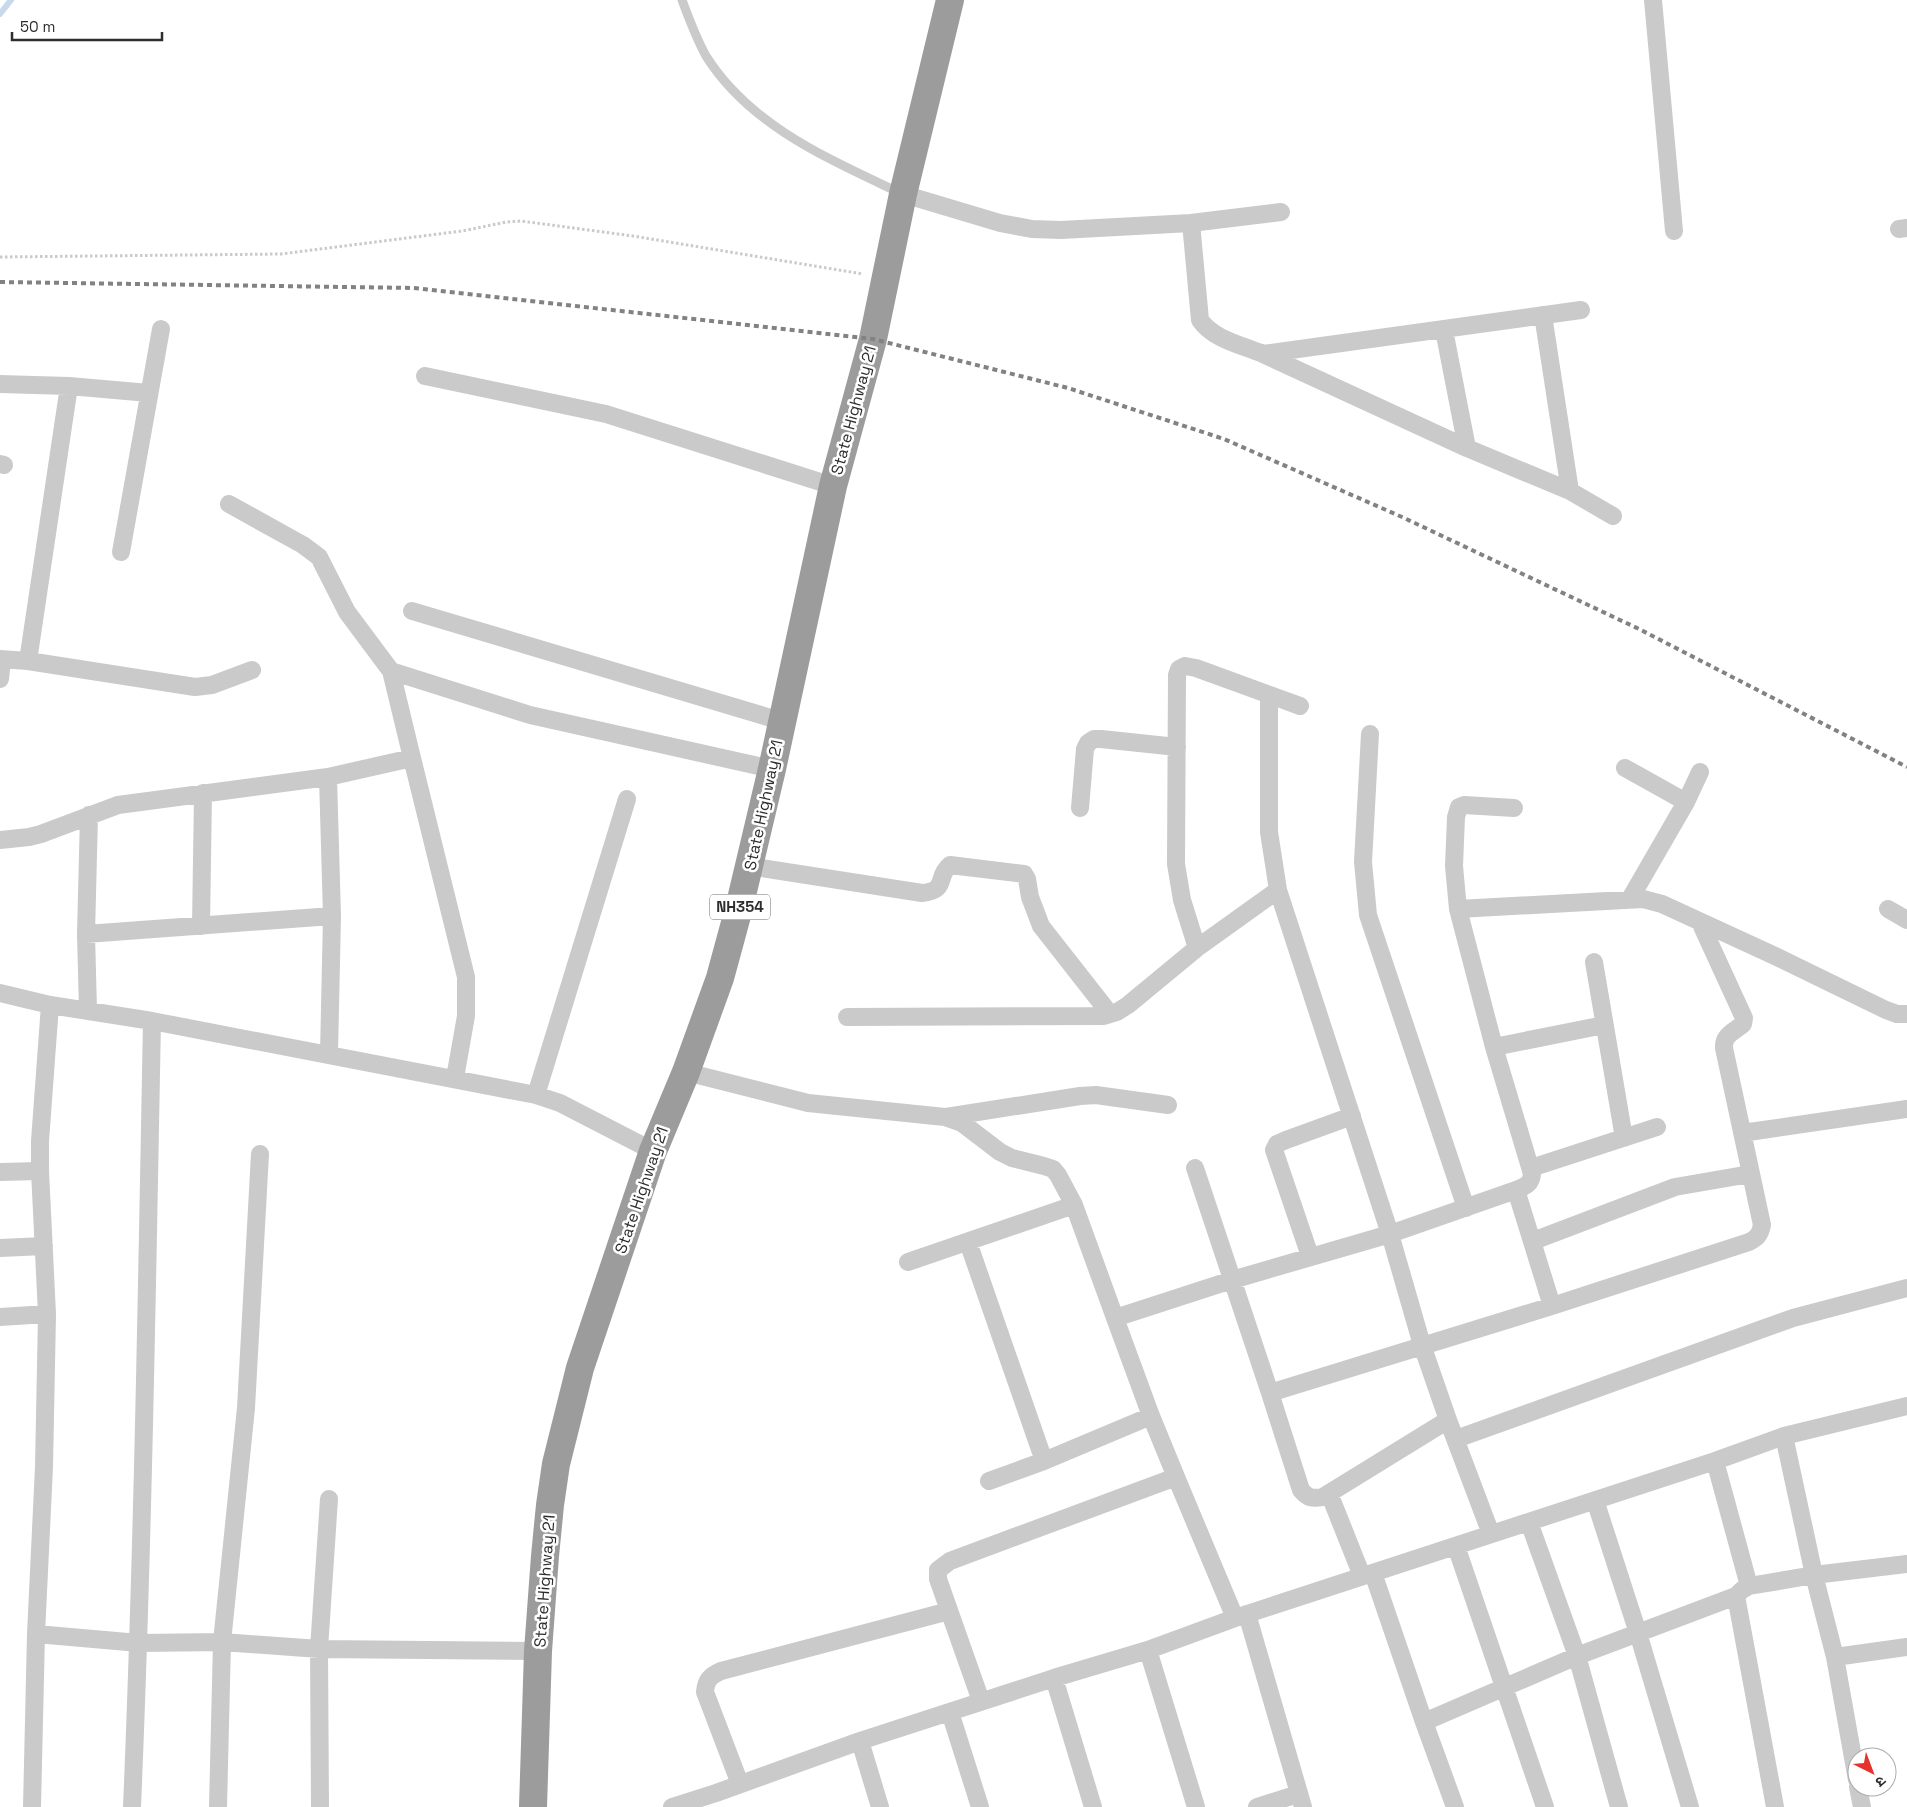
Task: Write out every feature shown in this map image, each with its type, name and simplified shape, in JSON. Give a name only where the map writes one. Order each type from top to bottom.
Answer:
[{"type":"highway","name":"State Highway 21","points":[[533,1807],[538,1651],[545,1556],[556,1464],[580,1368],[653,1151],[686,1072],[720,978],[772,769],[781,720],[833,486],[873,339],[903,194],[950,0]]},
{"type":"street","points":[[1653,0],[1674,231]]},
{"type":"street","points":[[903,194],[1000,224],[1032,229],[1061,230],[1191,223],[1281,212]]},
{"type":"street","points":[[1191,223],[1200,320],[1206,329],[1215,335],[1263,354],[1467,448],[1570,490],[1613,516]]},
{"type":"street","points":[[1263,354],[1581,310]]},
{"type":"street","points":[[1543,314],[1570,490]]},
{"type":"street","points":[[121,552],[161,330]]},
{"type":"street","points":[[1444,330],[1467,448]]},
{"type":"street","points":[[425,376],[606,414],[833,486]]},
{"type":"street","points":[[0,384],[69,386],[149,393]]},
{"type":"street","points":[[28,661],[69,386]]},
{"type":"street","points":[[229,504],[303,545],[319,557],[347,612],[391,671],[466,977],[466,1016],[455,1078]]},
{"type":"street","points":[[412,610],[781,720]]},
{"type":"street","points":[[0,679],[1,659],[28,661],[195,687],[212,685],[252,670]]},
{"type":"street","points":[[1197,948],[1182,900],[1176,864],[1177,675],[1179,669],[1185,666],[1196,668],[1300,706]]},
{"type":"street","points":[[391,671],[530,715],[772,769]]},
{"type":"street","points":[[1268,694],[1268,832],[1278,890],[1390,1234],[1422,1345],[1491,1534]]},
{"type":"street","points":[[1370,734],[1364,862],[1368,915],[1466,1208]]},
{"type":"street","points":[[1080,808],[1085,749],[1088,742],[1094,739],[1101,739],[1177,747]]},
{"type":"street","points":[[0,840],[42,834],[118,805],[328,776],[412,758]]},
{"type":"street","points":[[1625,768],[1686,802]]},
{"type":"street","points":[[1630,899],[1686,802],[1700,772]]},
{"type":"street","points":[[328,776],[332,916],[329,1054]]},
{"type":"street","points":[[201,926],[203,793]]},
{"type":"street","points":[[536,1095],[627,799]]},
{"type":"street","points":[[1115,1318],[1310,1256],[1390,1234],[1527,1186],[1532,1181],[1531,1168],[1494,1046],[1458,909],[1454,866],[1456,818],[1459,807],[1464,805],[1514,808]]},
{"type":"street","points":[[88,1010],[86,934],[89,815]]},
{"type":"street","points":[[749,866],[922,893],[937,889],[945,869],[950,865],[1024,874],[1028,879],[1030,897],[1041,926],[1110,1014]]},
{"type":"street","points":[[847,1017],[1104,1016],[1128,1005],[1197,948],[1278,890]]},
{"type":"street","points":[[1458,909],[1643,899],[1654,902],[1775,956],[1886,1010],[1897,1014],[1907,1014]]},
{"type":"street","points":[[1888,909],[1907,920]]},
{"type":"street","points":[[86,934],[332,916]]},
{"type":"street","points":[[1270,1394],[1552,1306],[1749,1242],[1757,1237],[1761,1232],[1762,1225],[1724,1042],[1728,1036],[1744,1024],[1744,1018],[1700,922]]},
{"type":"street","points":[[1594,962],[1624,1138]]},
{"type":"street","points":[[0,993],[112,1016],[152,1021],[536,1095],[560,1103],[653,1151]]},
{"type":"street","points":[[32,1807],[36,1634],[44,1467],[47,1314],[40,1171],[50,1004]]},
{"type":"street","points":[[132,1807],[139,1643],[152,1021]]},
{"type":"street","points":[[1494,1046],[1604,1025]]},
{"type":"street","points":[[686,1072],[808,1103],[945,1117],[962,1123],[1000,1152],[1012,1158],[1052,1169],[1058,1175],[1074,1205],[1151,1416],[1176,1477],[1241,1616],[1301,1800],[1257,1807]]},
{"type":"street","points":[[945,1117],[1096,1095],[1168,1105]]},
{"type":"street","points":[[1742,1133],[1907,1109]]},
{"type":"street","points":[[1310,1256],[1274,1150],[1277,1144],[1286,1140],[1352,1116]]},
{"type":"street","points":[[1531,1168],[1657,1127]]},
{"type":"street","points":[[218,1807],[222,1642],[246,1408],[260,1154]]},
{"type":"street","points":[[1195,1168],[1300,1490],[1306,1497],[1323,1497],[1448,1420]]},
{"type":"street","points":[[0,1172],[40,1171]]},
{"type":"street","points":[[1533,1241],[1675,1187],[1750,1174]]},
{"type":"street","points":[[1516,1190],[1552,1306]]},
{"type":"street","points":[[908,1262],[1074,1205]]},
{"type":"street","points":[[968,1242],[1044,1461]]},
{"type":"street","points":[[0,1248],[44,1246]]},
{"type":"street","points":[[1456,1439],[1793,1318],[1907,1288]]},
{"type":"street","points":[[0,1317],[47,1314]]},
{"type":"street","points":[[672,1807],[719,1800],[740,1784],[860,1741],[981,1701],[1148,1650],[1241,1616],[1784,1436],[1907,1406]]},
{"type":"street","points":[[989,1481],[1044,1461],[1151,1416]]},
{"type":"street","points":[[1784,1436],[1814,1575],[1835,1657],[1851,1747]]},
{"type":"street","points":[[1715,1460],[1743,1591],[1775,1807]]},
{"type":"street","points":[[981,1701],[938,1579],[938,1570],[943,1565],[1176,1477]]},
{"type":"street","points":[[1329,1493],[1367,1575],[1455,1807]]},
{"type":"street","points":[[320,1807],[319,1649],[329,1499]]},
{"type":"street","points":[[1595,1500],[1638,1633],[1690,1807]]},
{"type":"street","points":[[1529,1522],[1577,1656],[1619,1807]]},
{"type":"street","points":[[1456,1546],[1545,1807]]},
{"type":"street","points":[[1424,1722],[1577,1656],[1743,1591],[1814,1575],[1907,1564]]},
{"type":"street","points":[[740,1784],[705,1692],[706,1681],[713,1675],[721,1671],[949,1611]]},
{"type":"street","points":[[36,1634],[139,1643],[222,1642],[319,1649],[538,1651]]},
{"type":"street","points":[[1835,1657],[1907,1647]]},
{"type":"street","points":[[1148,1650],[1196,1807]]},
{"type":"street","points":[[1054,1678],[1093,1807]]},
{"type":"street","points":[[950,1712],[980,1807]]},
{"type":"street","points":[[860,1741],[880,1807]]},
{"type":"lane","points":[[682,0],[694,32],[707,57],[731,88],[755,111],[810,149],[903,194]]},
{"type":"path","points":[[0,257],[281,254],[462,231],[506,222],[521,221],[633,236],[886,278]]},
{"type":"waterway","points":[[0,14],[11,0]]},
{"type":"railway","points":[[0,282],[414,288],[873,339],[1068,388],[1224,439],[1402,517],[1639,629],[1907,767]]}]
